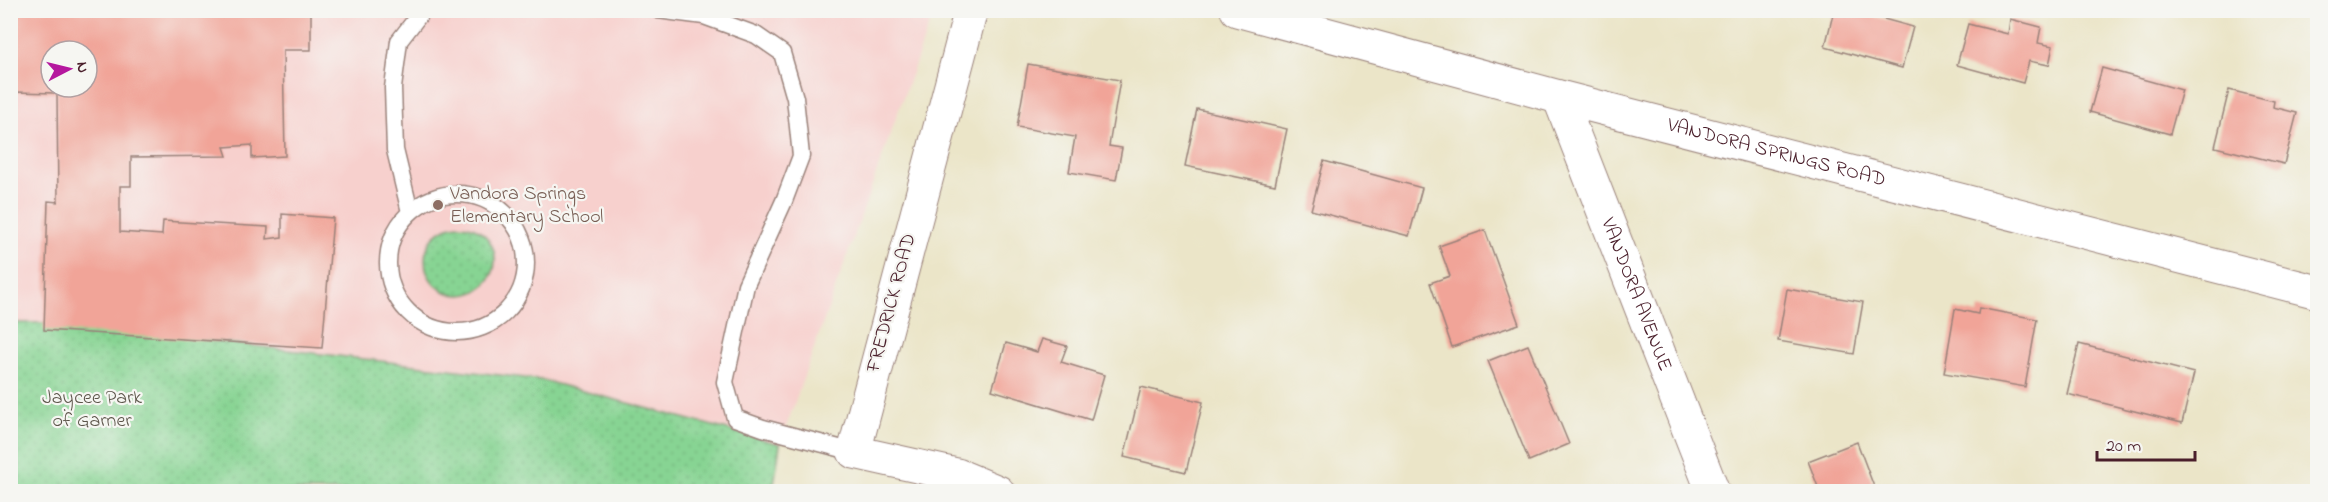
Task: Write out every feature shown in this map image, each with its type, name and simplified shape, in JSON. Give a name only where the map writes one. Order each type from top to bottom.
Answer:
[{"type":"street","name":"FREDRICK ROAD","points":[[854,452],[971,10]]},
{"type":"street","name":"VANDORA SPRINGS ROAD","points":[[1237,10],[1312,20],[1559,97],[2318,292]]},
{"type":"street","name":"VANDORA AVENUE","points":[[1559,97],[1713,492]]},
{"type":"street","points":[[854,452],[957,475],[998,492]]},
{"type":"lane","points":[[410,212],[395,150],[393,88],[399,41],[423,10]]},
{"type":"lane","points":[[658,10],[704,16],[756,35],[782,53],[795,98],[801,156],[784,201],[746,285],[725,382],[735,418],[763,428],[854,452]]},
{"type":"lane","points":[[451,194],[474,196],[495,205],[512,220],[523,241],[527,263],[525,275],[523,286],[512,306],[495,322],[474,331],[452,333],[429,327],[410,315],[395,297],[388,275],[388,251],[396,230],[410,212],[429,199],[451,194]]},
{"type":"shaded area","name":"Vandora Springs Elementary School","points":[[10,11],[934,11],[780,444],[542,380],[58,323],[11,323]]},
{"type":"green space","points":[[460,225],[479,231],[489,241],[495,260],[489,279],[479,289],[460,295],[441,289],[431,279],[425,260],[431,241],[441,231]]},
{"type":"green space","name":"Jaycee Park of Garner","points":[[10,323],[58,323],[542,380],[780,444],[773,491],[11,491]]},
{"type":"building","points":[[10,10],[311,10],[311,50],[283,50],[285,156],[252,158],[252,145],[224,147],[227,156],[131,157],[131,186],[120,186],[120,232],[162,235],[163,221],[268,227],[267,239],[282,237],[282,214],[333,218],[322,348],[44,330],[48,201],[58,202],[57,99],[99,99],[99,39],[39,39],[39,93],[13,92],[13,157],[10,157]]},
{"type":"building","points":[[1834,10],[1851,10],[1913,27],[1902,68],[1825,47]]},
{"type":"building","points":[[2010,19],[2041,27],[2038,43],[2053,46],[2049,65],[2029,61],[2023,83],[1957,65],[1968,24],[2008,34]]},
{"type":"building","points":[[1028,64],[1120,80],[1109,146],[1122,148],[1116,180],[1069,172],[1075,137],[1017,127]]},
{"type":"building","points":[[2102,68],[2182,90],[2170,134],[2090,112]]},
{"type":"building","points":[[2229,90],[2274,101],[2273,107],[2297,113],[2284,164],[2215,147]]},
{"type":"building","points":[[1197,109],[1287,129],[1275,185],[1185,166]]},
{"type":"building","points":[[1324,161],[1422,188],[1409,236],[1311,210]]},
{"type":"building","points":[[1485,230],[1519,324],[1452,347],[1430,283],[1450,276],[1439,246]]},
{"type":"building","points":[[1787,289],[1863,302],[1854,354],[1778,341]]},
{"type":"building","points":[[1979,308],[2037,319],[2025,387],[1944,373],[1955,309],[1978,314]]},
{"type":"building","points":[[1042,339],[1067,346],[1061,362],[1104,375],[1091,420],[992,390],[1006,343],[1037,352]]},
{"type":"building","points":[[2079,344],[2194,373],[2182,423],[2067,394]]},
{"type":"building","points":[[1528,345],[1569,444],[1529,461],[1488,361]]},
{"type":"building","points":[[1141,387],[1203,402],[1186,472],[1124,457]]},
{"type":"building","points":[[1857,442],[1876,492],[1820,492],[1808,461]]},
{"type":"place","name":"Vandora Springs Elementary School","points":[[438,205]]}]
